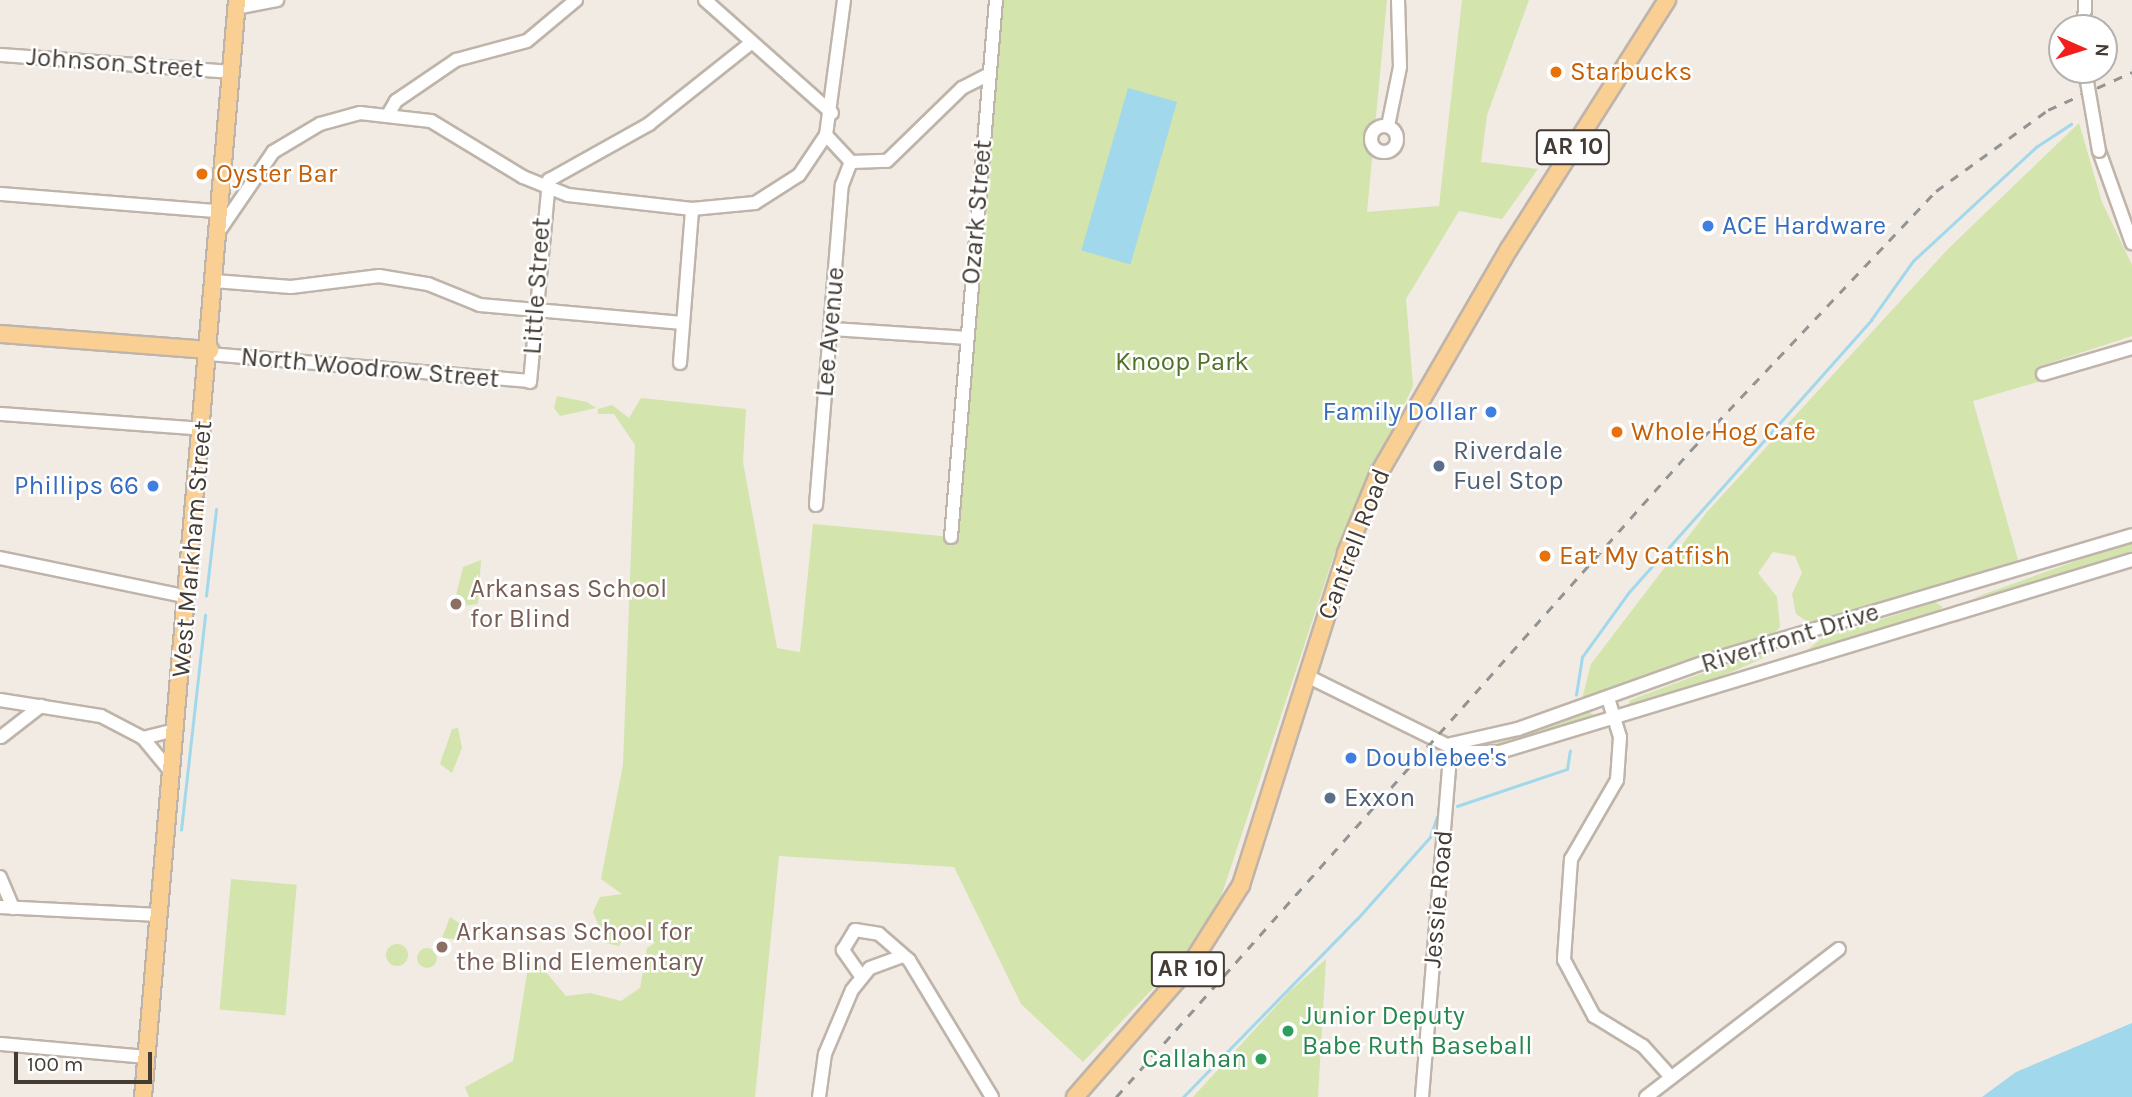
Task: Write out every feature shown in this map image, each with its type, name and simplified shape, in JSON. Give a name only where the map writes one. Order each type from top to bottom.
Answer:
[{"type":"main road","name":"Cantrell Road","points":[[1075,1097],[1189,968],[1241,885],[1307,676],[1379,473],[1509,248],[1667,0]]},
{"type":"main road","name":"West Markham Street","points":[[143,1097],[203,429],[214,281],[215,211],[237,4]]},
{"type":"main road","points":[[0,334],[209,352]]},
{"type":"street","points":[[237,4],[277,0]]},
{"type":"street","points":[[389,113],[396,101],[447,65],[527,41],[576,0]]},
{"type":"street","points":[[705,0],[832,113]]},
{"type":"street","points":[[215,241],[247,183],[284,143],[340,117],[389,113],[443,125],[547,190],[692,209],[735,208],[770,196],[804,170],[826,135],[832,113],[844,0]]},
{"type":"street","name":"Ozark Street","points":[[951,537],[996,0]]},
{"type":"street","points":[[1388,126],[1400,67],[1398,0]]},
{"type":"street","points":[[547,190],[559,171],[649,124],[751,43]]},
{"type":"street","name":"Johnson Street","points":[[0,55],[229,72]]},
{"type":"street","points":[[826,135],[850,162],[892,158],[962,88],[988,75]]},
{"type":"street","points":[[2087,84],[2099,151],[2132,243]]},
{"type":"street","name":"Lee Avenue","points":[[816,505],[842,185],[850,162]]},
{"type":"street","name":"Little Street","points":[[530,382],[547,190]]},
{"type":"street","points":[[0,194],[215,211]]},
{"type":"street","points":[[680,363],[692,209]]},
{"type":"street","points":[[214,281],[291,287],[379,276],[419,282],[480,305],[682,323]]},
{"type":"street","points":[[831,329],[966,338]]},
{"type":"street","points":[[2043,374],[2132,348]]},
{"type":"street","name":"North Woodrow Street","points":[[209,352],[530,382]]},
{"type":"street","points":[[0,414],[203,429]]},
{"type":"street","name":"Riverfront Drive","points":[[1451,744],[1518,729],[1790,636],[2132,535]]},
{"type":"street","points":[[0,558],[188,597]]},
{"type":"street","name":"Riverfront Drive","points":[[1307,676],[1451,744],[1461,752],[1500,752],[2132,560]]},
{"type":"street","points":[[1608,698],[1620,737],[1617,780],[1571,859],[1564,960],[1594,1016],[1643,1046],[1671,1077]]},
{"type":"street","points":[[0,700],[80,710],[143,738],[172,772]]},
{"type":"street","points":[[0,733],[41,706]]},
{"type":"street","points":[[143,738],[176,730]]},
{"type":"street","name":"Jessie Road","points":[[1422,1097],[1451,744]]},
{"type":"street","points":[[0,877],[7,907],[159,915]]},
{"type":"street","points":[[861,976],[843,950],[852,931],[879,934],[916,970],[986,1095]]},
{"type":"street","points":[[1646,1097],[1839,948]]},
{"type":"street","points":[[819,1097],[825,1054],[861,976],[901,957]]},
{"type":"street","points":[[0,1044],[146,1057]]},
{"type":"green space","name":"Knoop Park","points":[[991,0],[1387,0],[1367,212],[1439,206],[1462,0],[1529,0],[1487,115],[1481,162],[1538,169],[1502,219],[1459,211],[1406,299],[1413,386],[1334,555],[1220,900],[1181,959],[1083,1062],[1021,1004],[954,867],[779,856],[755,1097],[469,1097],[465,1087],[513,1061],[529,961],[539,964],[566,996],[590,993],[621,1001],[640,988],[647,948],[655,943],[644,932],[628,929],[619,946],[606,943],[593,912],[600,897],[622,894],[601,879],[623,765],[635,445],[614,414],[598,414],[598,409],[612,405],[629,418],[641,398],[746,409],[743,462],[777,648],[800,652],[813,524],[951,537]]},
{"type":"green space","points":[[2079,123],[2102,202],[2132,265],[2132,336],[2037,367],[2041,381],[1973,401],[2019,563],[1811,624],[1796,614],[1792,594],[1802,573],[1795,556],[1773,552],[1758,573],[1777,597],[1780,627],[1769,639],[1581,703],[1591,664],[1707,512],[1948,249]]},
{"type":"green space","points":[[557,396],[587,402],[596,408],[560,416],[554,408]]},
{"type":"green space","points":[[2132,541],[2132,551],[2052,580],[1973,598]]},
{"type":"green space","points":[[481,560],[478,604],[453,607],[463,567]]},
{"type":"green space","points":[[1935,602],[1943,607],[1933,615],[1807,650],[1821,639]]},
{"type":"green space","points":[[1763,651],[1777,652],[1691,690],[1628,706],[1630,700]]},
{"type":"green space","points":[[1590,712],[1596,717],[1515,743],[1466,747]]},
{"type":"green space","points":[[458,728],[462,748],[452,773],[440,764],[452,729]]},
{"type":"green space","points":[[231,879],[297,885],[285,1015],[220,1010]]},
{"type":"green space","points":[[450,917],[467,928],[466,940],[442,938]]},
{"type":"green space","points":[[397,944],[405,947],[408,955],[405,963],[397,966],[389,963],[386,955],[389,947]]},
{"type":"green space","points":[[427,948],[434,951],[437,958],[434,965],[427,968],[420,965],[417,958],[420,951]]},
{"type":"green space","name":"Junior Deputy Babe Ruth Baseball","points":[[1326,959],[1318,1097],[1193,1097],[1289,992]]},
{"type":"water","points":[[1128,88],[1177,102],[1130,265],[1081,250]]},
{"type":"water","points":[[2132,1023],[2132,1097],[1982,1097],[2016,1072]]},
{"type":"waterway","points":[[1576,695],[1582,657],[1629,592],[1871,320],[1913,261],[2036,147],[2071,124]]},
{"type":"waterway","points":[[206,596],[216,510]]},
{"type":"waterway","points":[[181,830],[205,615]]},
{"type":"waterway","points":[[1457,806],[1567,769],[1570,751]]},
{"type":"waterway","points":[[1183,1097],[1357,919],[1430,837],[1437,817]]},
{"type":"railway","points":[[1116,1097],[1691,450],[1936,191],[2048,110],[2132,72]]},
{"type":"place","name":"Starbucks","points":[[1556,72]]},
{"type":"place","name":"Oyster Bar","points":[[202,174]]},
{"type":"place","name":"ACE Hardware","points":[[1708,226]]},
{"type":"place","name":"Family Dollar","points":[[1491,412]]},
{"type":"place","name":"Whole Hog Cafe","points":[[1617,432]]},
{"type":"place","name":"Riverdale Fuel Stop","points":[[1439,466]]},
{"type":"place","name":"Phillips 66","points":[[153,486]]},
{"type":"place","name":"Eat My Catfish","points":[[1545,556]]},
{"type":"place","name":"Arkansas School for Blind","points":[[456,604]]},
{"type":"place","name":"Doublebee's","points":[[1351,758]]},
{"type":"place","name":"Exxon","points":[[1330,798]]},
{"type":"place","name":"Arkansas School for the Blind Elementary","points":[[442,947]]},
{"type":"place","name":"Junior Deputy Babe Ruth Baseball","points":[[1288,1031]]},
{"type":"place","name":"Callahan","points":[[1261,1059]]}]
